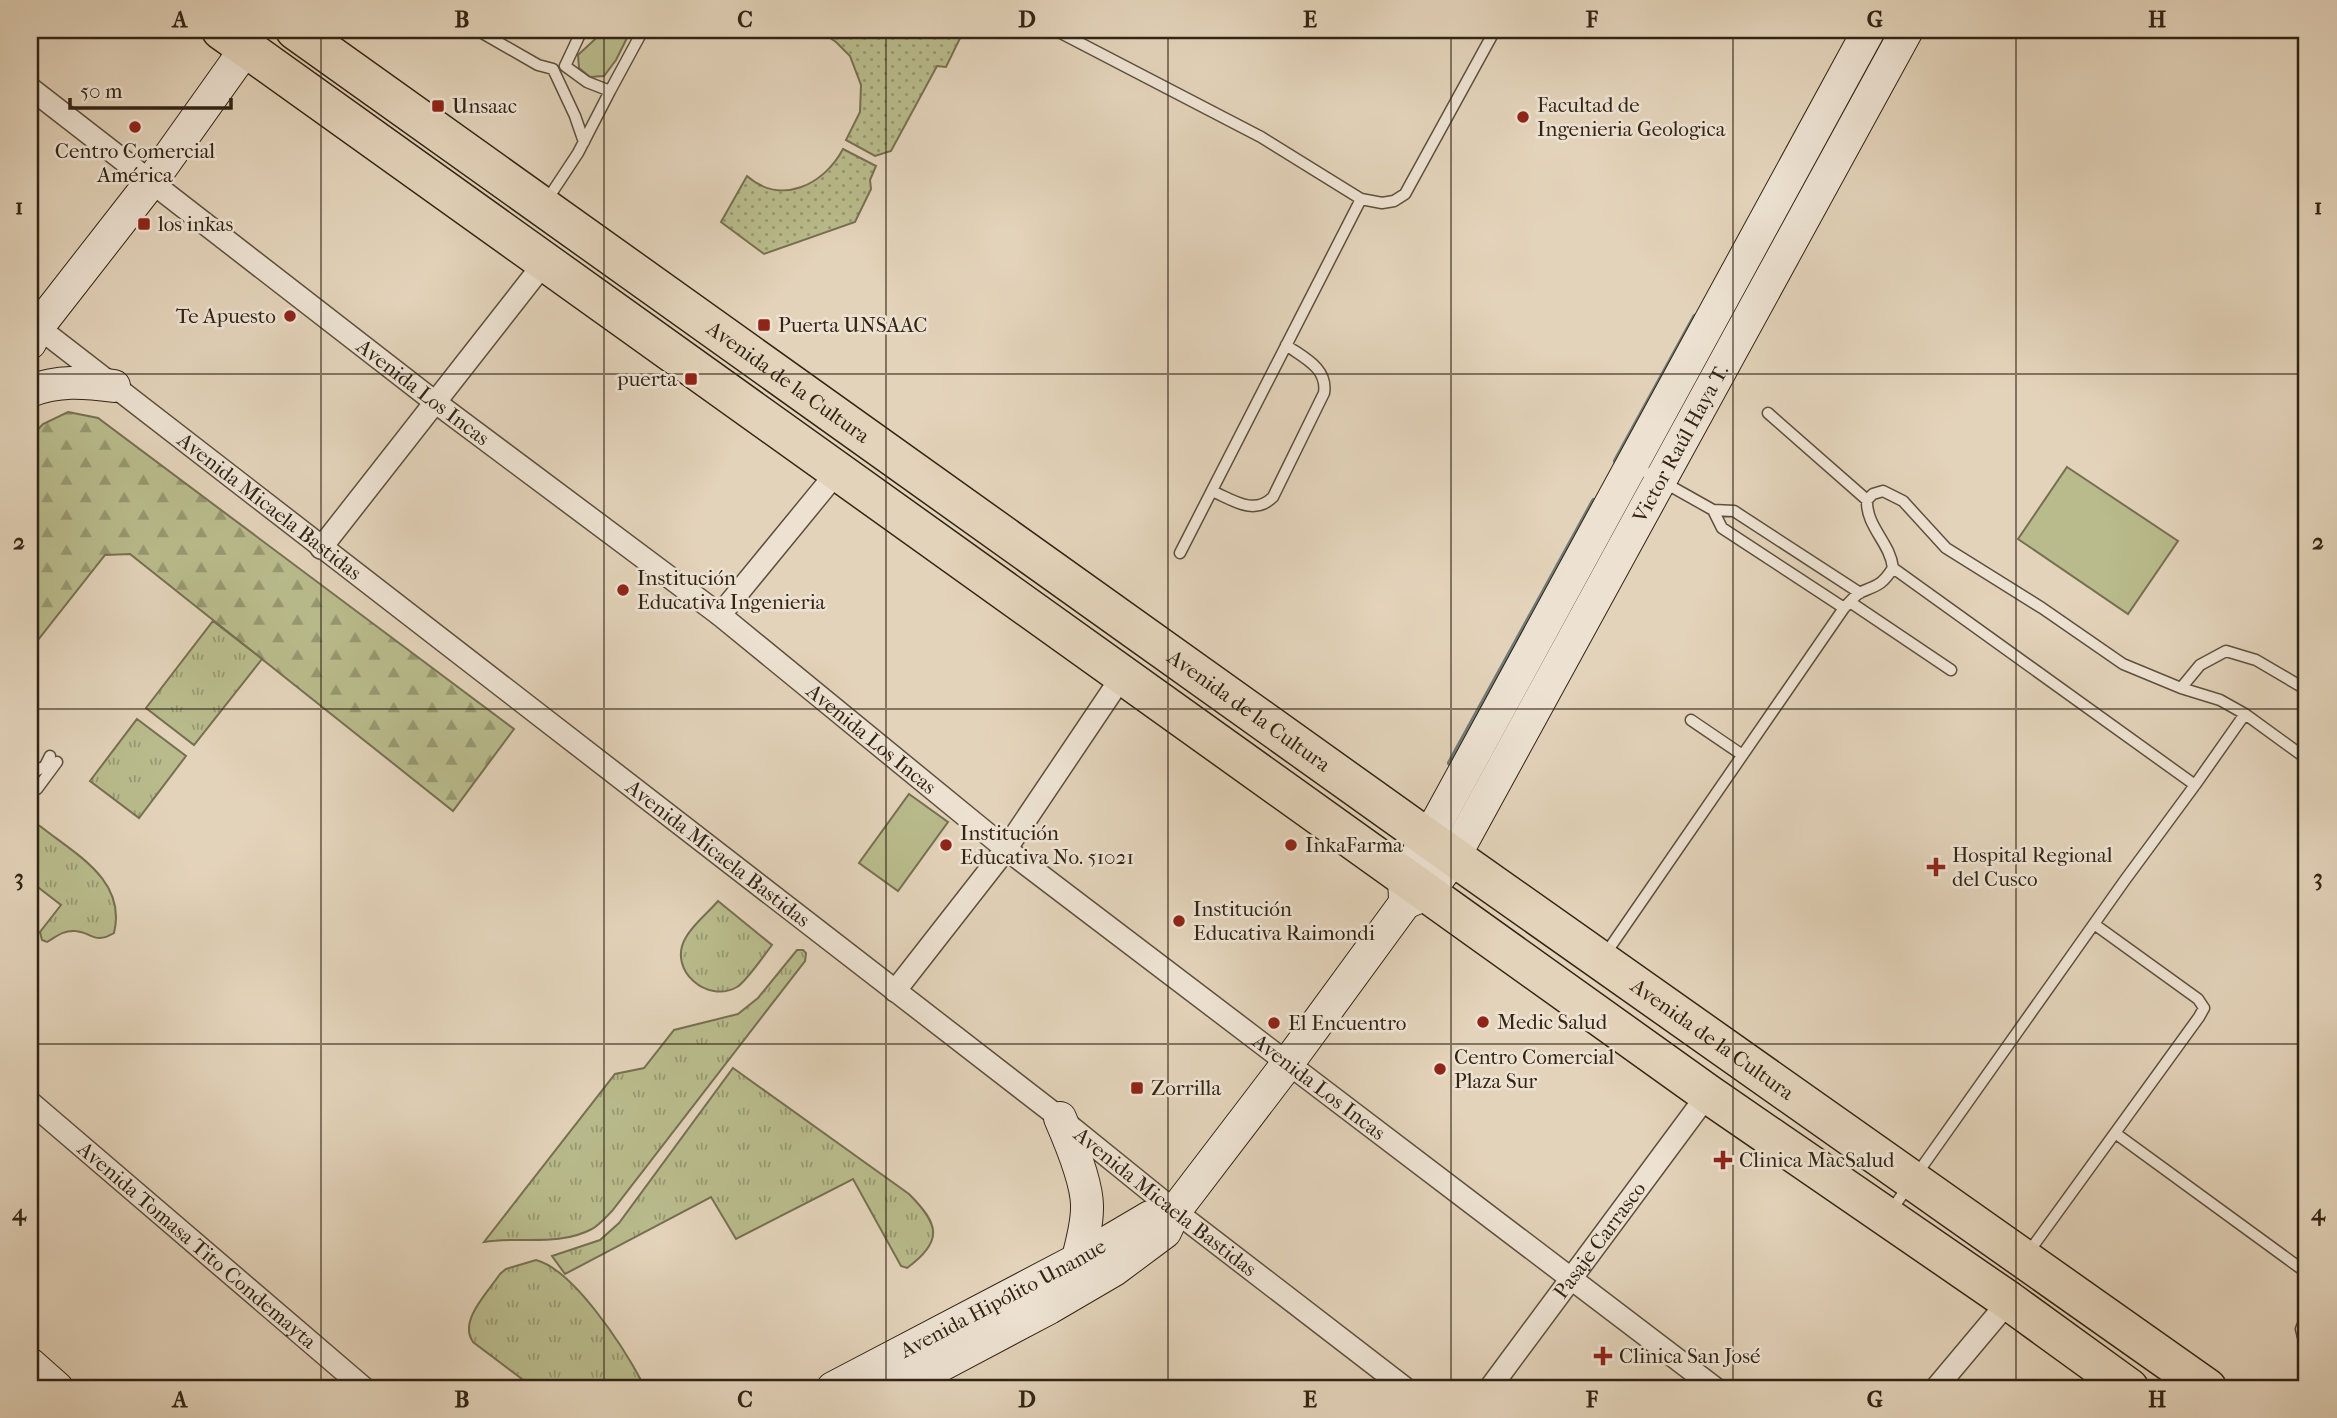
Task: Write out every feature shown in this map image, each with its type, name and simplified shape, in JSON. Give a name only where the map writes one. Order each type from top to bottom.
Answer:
[{"type":"highway","name":"Avenida de la Cultura","points":[[295,30],[1441,847],[2207,1388]]},
{"type":"highway","name":"Avenida de la Cultura","points":[[234,39],[1123,675],[1412,891],[1887,1217],[2129,1388]]},
{"type":"street","name":"Victor Raúl Haya T.","points":[[1441,847],[1632,464],[1869,30]]},
{"type":"street","name":"Victor Raúl Haya T.","points":[[1441,847],[1661,480],[1907,30]]},
{"type":"street","points":[[33,330],[151,182],[234,39]]},
{"type":"street","name":"Avenida Los Incas","points":[[30,88],[435,402],[720,615],[1006,849],[1715,1388]]},
{"type":"street","points":[[321,548],[545,262]]},
{"type":"street","name":"Avenida Micaela Bastidas","points":[[33,330],[114,386],[1405,1388]]},
{"type":"street","points":[[30,391],[49,384],[69,382],[114,386]]},
{"type":"street","points":[[720,615],[838,471]]},
{"type":"street","points":[[895,991],[1006,849],[1123,675]]},
{"type":"street","name":"Avenida Hipólito Unanue","points":[[898,1388],[1067,1298],[1114,1270],[1165,1231],[1175,1211],[1288,1063],[1441,847]]},
{"type":"street","name":"Pasaje Carrasco","points":[[1490,1388],[1708,1094]]},
{"type":"street","name":"Avenida Tomasa Tito Condemayta","points":[[30,1102],[364,1388]]},
{"type":"street","points":[[1060,1118],[1071,1143],[1088,1209],[1067,1298]]},
{"type":"street","name":"Avenida Hipólito Unanue","points":[[833,1388],[1077,1260],[1150,1217],[1175,1211]]},
{"type":"street","points":[[1936,1388],[2008,1301]]},
{"type":"street","points":[[30,1364],[57,1388]]},
{"type":"lane","points":[[477,30],[538,65],[553,69],[565,65],[582,30]]},
{"type":"lane","points":[[543,207],[584,142],[643,30]]},
{"type":"lane","points":[[1055,30],[1261,138],[1361,199],[1382,203],[1394,201],[1405,194],[1495,30]]},
{"type":"lane","points":[[565,65],[587,82],[610,90]]},
{"type":"lane","points":[[553,69],[584,142]]},
{"type":"lane","points":[[1180,553],[1361,199]]},
{"type":"lane","points":[[1212,491],[1246,506],[1256,507],[1266,504],[1273,497],[1324,393],[1325,384],[1318,368],[1286,345]]},
{"type":"lane","points":[[1768,413],[1867,500]]},
{"type":"lane","points":[[1632,464],[1713,510],[1734,511],[1860,593]]},
{"type":"lane","points":[[1601,960],[1741,754],[1847,605],[1860,593],[1885,581],[1892,568],[1888,547],[1866,514],[1867,500],[1882,491],[1903,501],[1946,548],[2042,608],[2123,664],[2181,688],[2220,700],[2245,714],[2307,759]]},
{"type":"lane","points":[[1713,510],[1722,528],[1951,670]]},
{"type":"lane","points":[[1892,568],[2195,785]]},
{"type":"lane","points":[[2181,688],[2200,665],[2226,651],[2256,660],[2307,690]]},
{"type":"lane","points":[[1887,1217],[2245,714]]},
{"type":"lane","points":[[1691,720],[1741,754]]},
{"type":"lane","points":[[30,774],[53,759],[37,789]]},
{"type":"lane","points":[[2024,1259],[2204,1008],[2198,999],[2094,924]]},
{"type":"lane","points":[[2115,1133],[2307,1273]]},
{"type":"lane","points":[[2307,1315],[2301,1329],[2307,1341]]},
{"type":"green space","points":[[605,30],[631,30],[616,60],[604,76],[590,77],[579,68],[578,55]]},
{"type":"green space","points":[[818,30],[964,30],[946,67],[937,66],[891,151],[875,156],[846,140],[860,112],[861,85],[850,56]]},
{"type":"green space","points":[[843,149],[876,166],[870,180],[871,189],[855,222],[764,254],[721,222],[747,176],[774,190],[801,187],[825,173]]},
{"type":"green space","points":[[68,412],[98,418],[514,729],[453,811],[130,554],[105,555],[30,650],[30,438],[43,424]]},
{"type":"green space","points":[[2067,467],[2178,541],[2128,614],[2018,539]]},
{"type":"green space","points":[[213,621],[262,659],[194,745],[146,708]]},
{"type":"green space","points":[[137,719],[186,756],[139,818],[90,781]]},
{"type":"green space","points":[[909,794],[948,822],[898,891],[859,863]]},
{"type":"green space","points":[[33,823],[82,858],[106,883],[116,914],[114,933],[97,938],[71,931],[47,942],[42,940],[40,932],[61,905],[30,881],[30,824]]},
{"type":"green space","points":[[718,901],[772,945],[741,984],[725,991],[714,991],[693,981],[682,962],[681,951],[688,934]]},
{"type":"green space","points":[[797,950],[806,953],[805,961],[602,1221],[592,1229],[566,1238],[484,1242],[615,1074],[644,1068],[674,1030],[738,1014],[758,998]]},
{"type":"green space","points":[[733,1068],[909,1194],[927,1214],[933,1232],[932,1241],[919,1258],[907,1268],[901,1266],[853,1179],[736,1239],[711,1197],[565,1274],[552,1256],[600,1240],[619,1223]]},
{"type":"green space","points":[[536,1260],[566,1278],[581,1294],[611,1331],[642,1382],[630,1388],[534,1388],[473,1342],[469,1334],[472,1316],[500,1274],[506,1269]]},
{"type":"waterway","points":[[1616,461],[1695,317]]},
{"type":"waterway","points":[[1450,763],[1594,501]]},
{"type":"place","name":"Unsaac","points":[[438,106]]},
{"type":"place","name":"Facultad de Ingenieria Geologica","points":[[1523,117]]},
{"type":"place","name":"Centro Comercial América","points":[[135,127]]},
{"type":"place","name":"los inkas","points":[[144,224]]},
{"type":"place","name":"Te Apuesto","points":[[290,316]]},
{"type":"place","name":"Puerta UNSAAC","points":[[764,325]]},
{"type":"place","name":"puerta","points":[[691,379]]},
{"type":"place","name":"Institución Educativa Ingenieria","points":[[623,590]]},
{"type":"place","name":"Institución Educativa No. 51021","points":[[946,845]]},
{"type":"place","name":"InkaFarma","points":[[1291,845]]},
{"type":"place","name":"Hospital Regional del Cusco","points":[[1936,867]]},
{"type":"place","name":"Institución Educativa Raimondi","points":[[1179,921]]},
{"type":"place","name":"Medic Salud","points":[[1483,1022]]},
{"type":"place","name":"El Encuentro","points":[[1274,1023]]},
{"type":"place","name":"Centro Comercial Plaza Sur","points":[[1440,1069]]},
{"type":"place","name":"Zorrilla","points":[[1137,1088]]},
{"type":"place","name":"Clinica MacSalud","points":[[1723,1160]]},
{"type":"place","name":"Clinica San José","points":[[1603,1356]]}]
